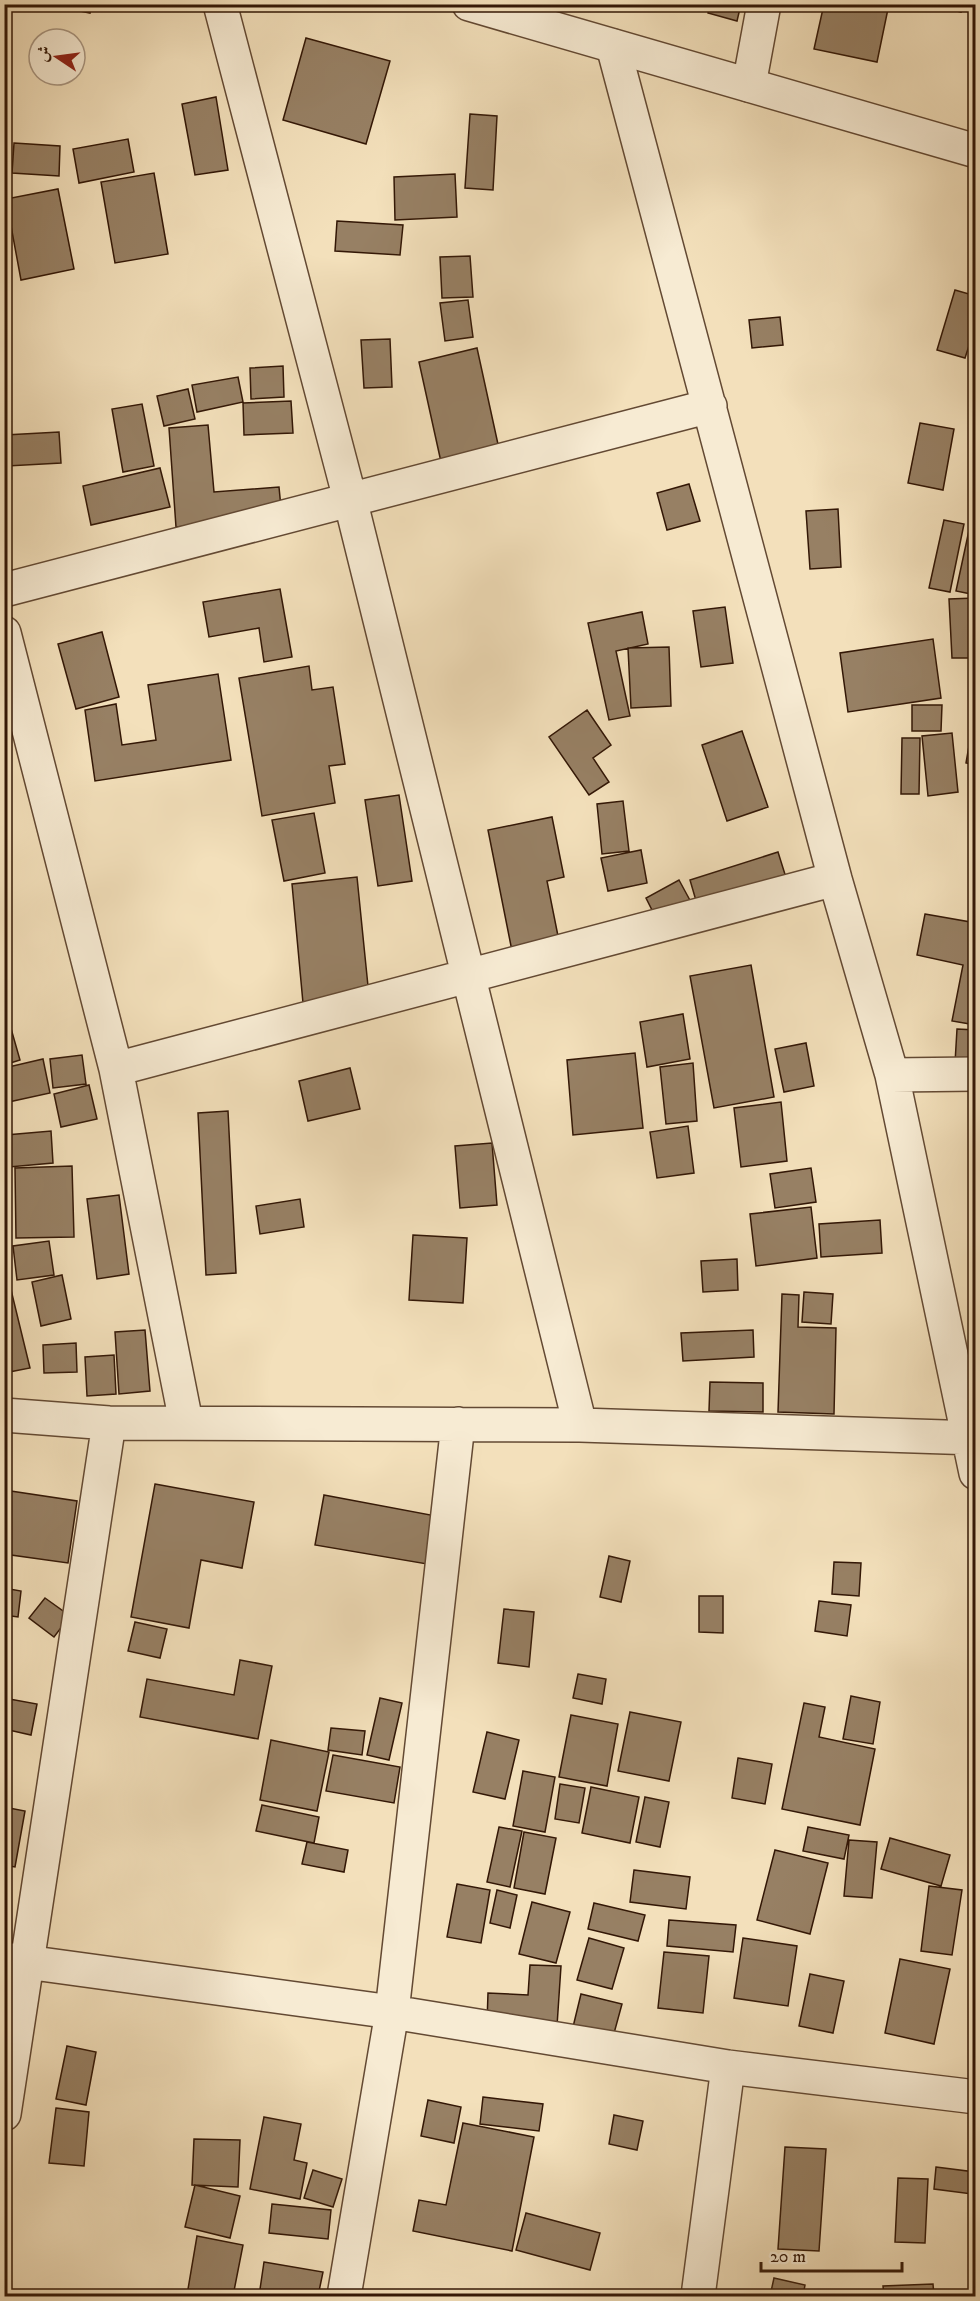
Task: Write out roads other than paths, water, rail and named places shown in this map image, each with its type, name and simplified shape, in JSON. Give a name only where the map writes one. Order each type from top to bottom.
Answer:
[{"type":"street","points":[[220,4],[350,499],[470,974],[580,1425]]},
{"type":"street","points":[[469,4],[975,151]]},
{"type":"street","points":[[749,85],[764,4]]},
{"type":"street","points":[[613,46],[835,879],[892,1075],[971,1437],[975,1473]]},
{"type":"street","points":[[4,590],[710,406]]},
{"type":"street","points":[[4,633],[116,1069],[186,1422]]},
{"type":"street","points":[[116,1069],[835,879]]},
{"type":"street","points":[[892,1075],[975,1074]]},
{"type":"street","points":[[4,1415],[109,1423],[580,1425],[971,1437]]},
{"type":"street","points":[[4,2114],[17,1961],[109,1423]]},
{"type":"street","points":[[344,2296],[392,2012],[458,1424]]},
{"type":"street","points":[[17,1961],[392,2012],[728,2067],[975,2097]]},
{"type":"street","points":[[698,2296],[728,2067]]}]
